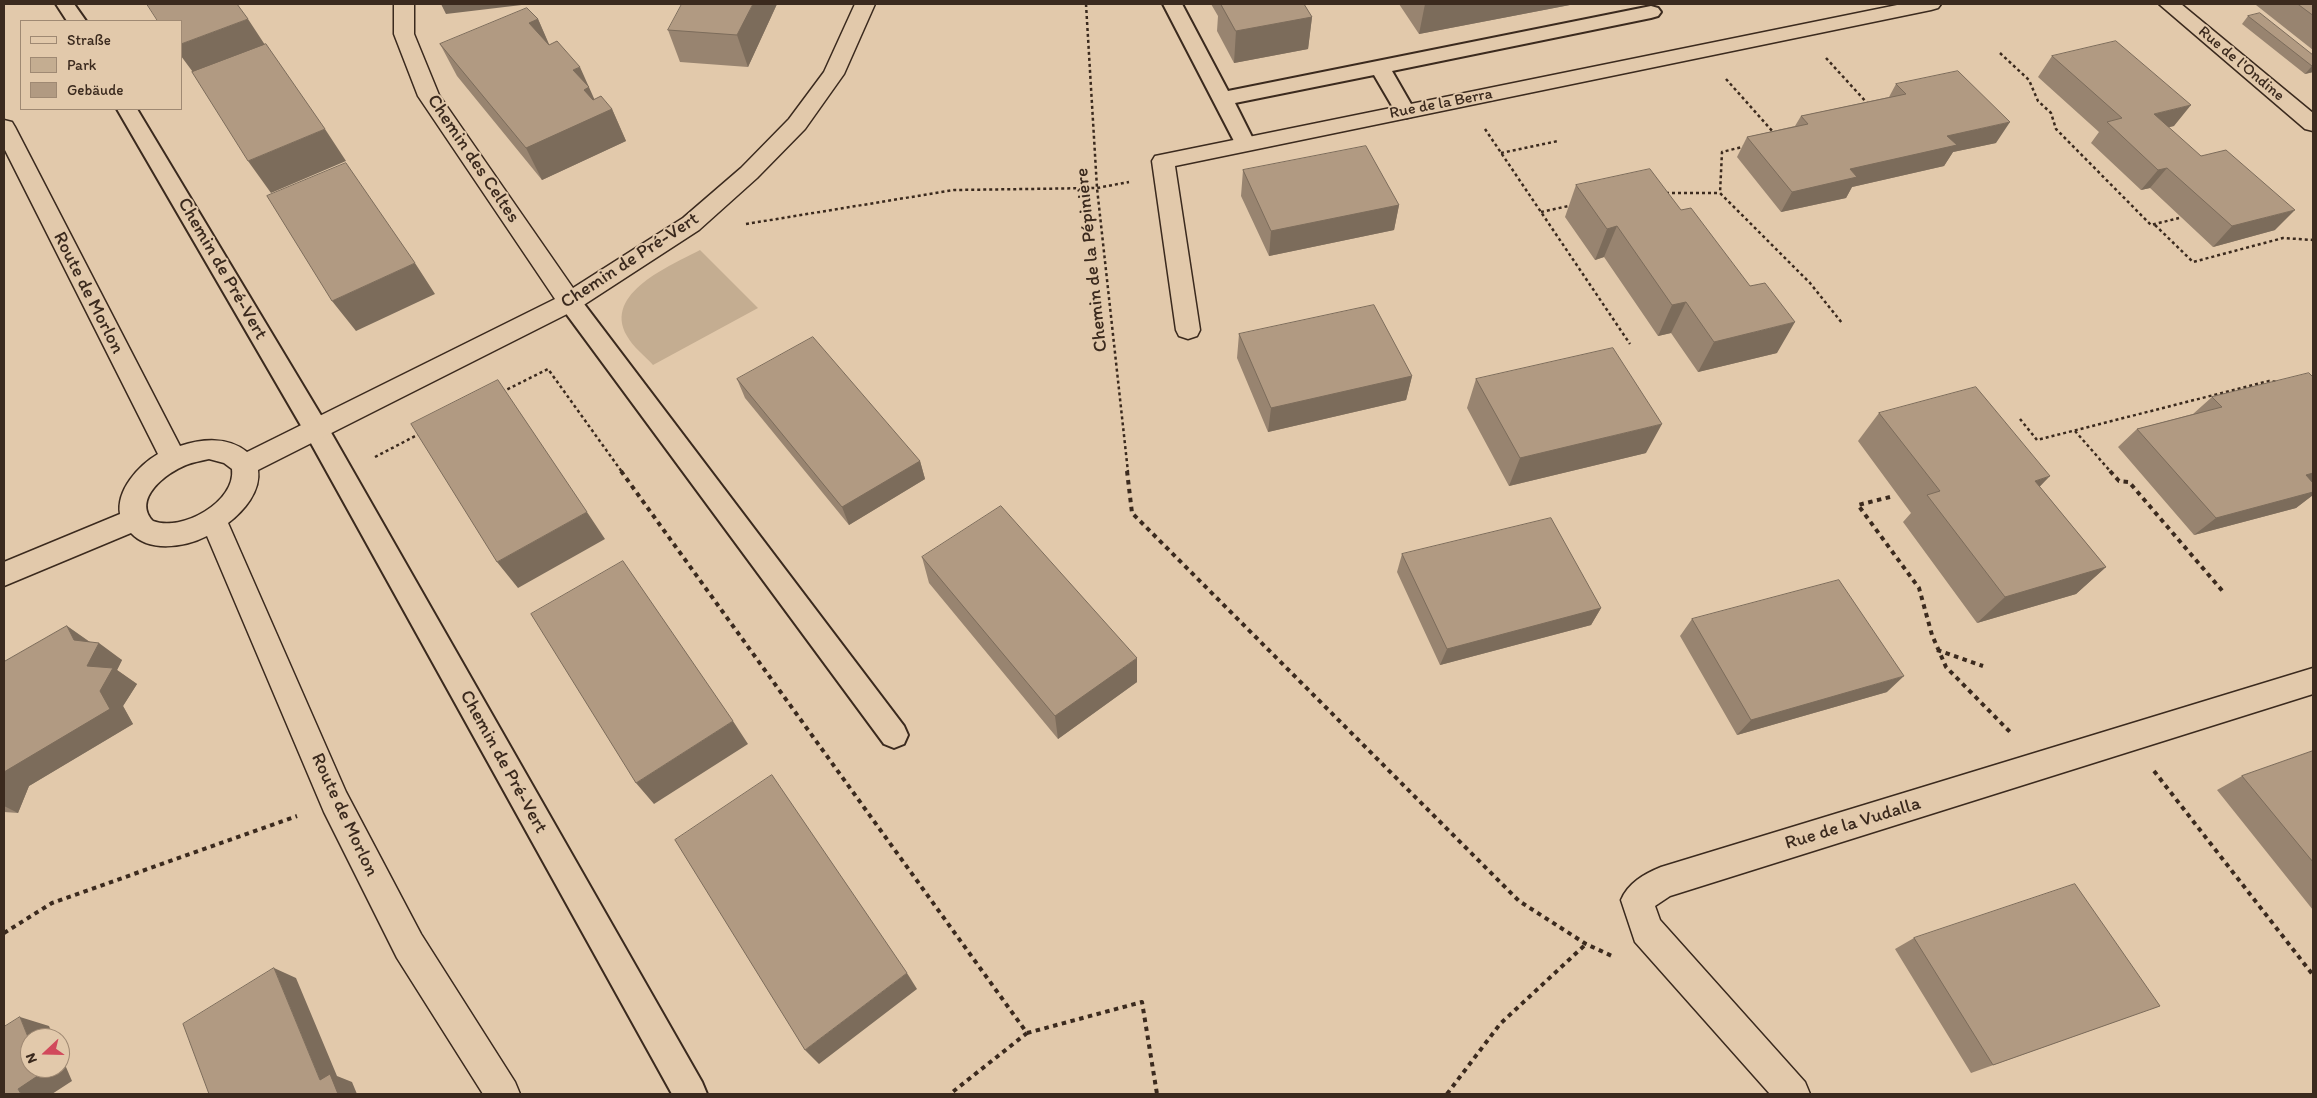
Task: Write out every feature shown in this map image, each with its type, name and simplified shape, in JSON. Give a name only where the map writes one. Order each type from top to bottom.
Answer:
[{"type":"street","name":"Chemin des Celtes","points":[[404,4],[404,34],[429,96],[570,302]]},
{"type":"street","name":"Chemin de Pré-Vert","points":[[244,465],[570,302],[691,224],[749,173],[797,124],[834,74],[865,4]]},
{"type":"street","name":"Rue de la Berra","points":[[1188,330],[1163,160],[1405,111],[1881,8],[1931,4]]},
{"type":"street","name":"Rue de l'Ondine","points":[[2169,4],[2313,124]]},
{"type":"street","name":"Route de Morlon","points":[[4,127],[173,458]]},
{"type":"street","points":[[208,449],[224,450],[236,456],[244,465],[246,475],[244,487],[227,511],[214,521],[195,530],[175,535],[157,535],[143,529],[134,520],[131,507],[136,494],[145,480],[158,467],[173,458],[208,449]]},
{"type":"street","points":[[4,574],[134,520]]},
{"type":"street","name":"Route de Morlon","points":[[214,521],[335,802],[409,946],[504,1094]]},
{"type":"street","name":"Rue de la Vudalla","points":[[1793,1094],[1647,930],[1637,900],[1660,883],[2313,681]]},
{"type":"lane","points":[[65,4],[75,20]]},
{"type":"lane","points":[[1173,4],[1245,144]]},
{"type":"lane","points":[[1223,99],[1652,12]]},
{"type":"lane","points":[[1380,68],[1405,111]]},
{"type":"lane","name":"Chemin de Pré-Vert","points":[[128,110],[316,429],[690,1094]]},
{"type":"lane","points":[[570,302],[894,735]]},
{"type":"path","name":"Chemin de la Pépinière","points":[[1086,4],[1097,188],[1132,513],[1518,901],[1586,944]]},
{"type":"path","points":[[2000,53],[2029,80],[2038,101],[2051,114],[2056,129],[2151,225],[2154,225],[2193,262],[2283,238],[2313,240]]},
{"type":"path","points":[[1826,58],[1873,109]]},
{"type":"path","points":[[1723,76],[1777,139]]},
{"type":"path","points":[[1484,129],[1630,344]]},
{"type":"path","points":[[1772,133],[1781,131]]},
{"type":"path","points":[[1501,154],[1558,141]]},
{"type":"path","points":[[1720,193],[1722,152],[1749,146]]},
{"type":"path","points":[[744,225],[761,220],[954,190],[1097,188]]},
{"type":"path","points":[[1657,192],[1720,193],[1810,283],[1842,323]]},
{"type":"path","points":[[1541,212],[1576,204]]},
{"type":"path","points":[[2154,225],[2179,218]]},
{"type":"path","points":[[496,395],[548,368],[1027,1033]]},
{"type":"path","points":[[2020,419],[2038,440],[2269,381],[2278,382]]},
{"type":"path","points":[[341,474],[428,430]]},
{"type":"path","points":[[2076,431],[2119,481],[2129,482],[2225,594]]},
{"type":"path","points":[[1890,497],[1858,505],[1919,588],[1937,650],[1946,668],[2005,727],[2038,767]]},
{"type":"path","points":[[1937,650],[1984,666]]},
{"type":"path","points":[[2154,770],[2313,975]]},
{"type":"path","points":[[4,934],[52,903],[335,802]]},
{"type":"path","points":[[1447,1094],[1500,1024],[1586,944],[1620,960]]},
{"type":"path","points":[[950,1094],[1027,1033],[1142,1002],[1157,1094]]},
{"type":"green space","points":[[700,250],[758,308],[653,365],[627,336],[622,321],[624,307],[632,294],[644,282],[658,272]]},
{"type":"building","points":[[147,4],[237,4],[248,19],[182,44],[182,20],[157,20]]},
{"type":"building","points":[[682,4],[753,4],[737,35],[668,30]]},
{"type":"building","points":[[1221,4],[1304,4],[1312,17],[1236,31]]},
{"type":"building","points":[[2298,4],[2313,4],[2313,15]]},
{"type":"building","points":[[527,8],[538,19],[529,23],[549,45],[557,41],[580,67],[573,70],[589,87],[584,90],[593,100],[601,96],[612,109],[526,148],[440,44]]},
{"type":"building","points":[[2260,13],[2313,55],[2313,66],[2248,16]]},
{"type":"building","points":[[2116,41],[2191,105],[2154,114],[2201,156],[2226,150],[2295,210],[2232,226],[2167,168],[2158,170],[2107,122],[2122,118],[2052,56]]},
{"type":"building","points":[[266,44],[325,129],[248,161],[192,72]]},
{"type":"building","points":[[1958,71],[2010,122],[1947,136],[1957,145],[1850,169],[1857,177],[1792,192],[1747,137],[1808,124],[1801,116],[1906,94],[1896,84]]},
{"type":"building","points":[[1366,146],[1399,205],[1271,231],[1243,170]]},
{"type":"building","points":[[346,163],[415,263],[332,301],[267,196]]},
{"type":"building","points":[[1650,169],[1681,210],[1691,208],[1750,286],[1765,283],[1795,322],[1714,342],[1686,302],[1672,305],[1617,226],[1607,229],[1576,185]]},
{"type":"building","points":[[1374,305],[1412,376],[1271,408],[1239,334]]},
{"type":"building","points":[[813,337],[920,461],[842,507],[737,379]]},
{"type":"building","points":[[1613,348],[1662,424],[1520,458],[1476,379]]},
{"type":"building","points":[[2309,373],[2313,377],[2313,473],[2306,475],[2313,483],[2313,492],[2216,518],[2137,429],[2222,407],[2212,397]]},
{"type":"building","points":[[498,380],[587,512],[497,562],[411,424]]},
{"type":"building","points":[[1976,387],[2050,476],[2035,481],[2106,567],[2005,597],[1927,495],[1940,491],[1879,413]]},
{"type":"building","points":[[1001,506],[1137,658],[1055,716],[922,557]]},
{"type":"building","points":[[1551,518],[1601,608],[1447,649],[1402,554]]},
{"type":"building","points":[[623,561],[733,721],[636,783],[531,614]]},
{"type":"building","points":[[1839,580],[1904,676],[1751,720],[1692,619]]},
{"type":"building","points":[[67,626],[74,640],[99,643],[87,666],[113,668],[100,691],[110,709],[4,772],[4,662]]},
{"type":"building","points":[[2313,751],[2313,862],[2242,776]]},
{"type":"building","points":[[772,775],[907,973],[805,1050],[675,840]]},
{"type":"building","points":[[2075,884],[2160,1006],[1993,1065],[1914,938]]},
{"type":"building","points":[[274,968],[320,1080],[330,1074],[338,1094],[209,1094],[183,1024]]},
{"type":"building","points":[[20,1017],[24,1028],[20,1028],[20,1078],[34,1078],[18,1089],[21,1094],[4,1094],[4,1027]]}]
